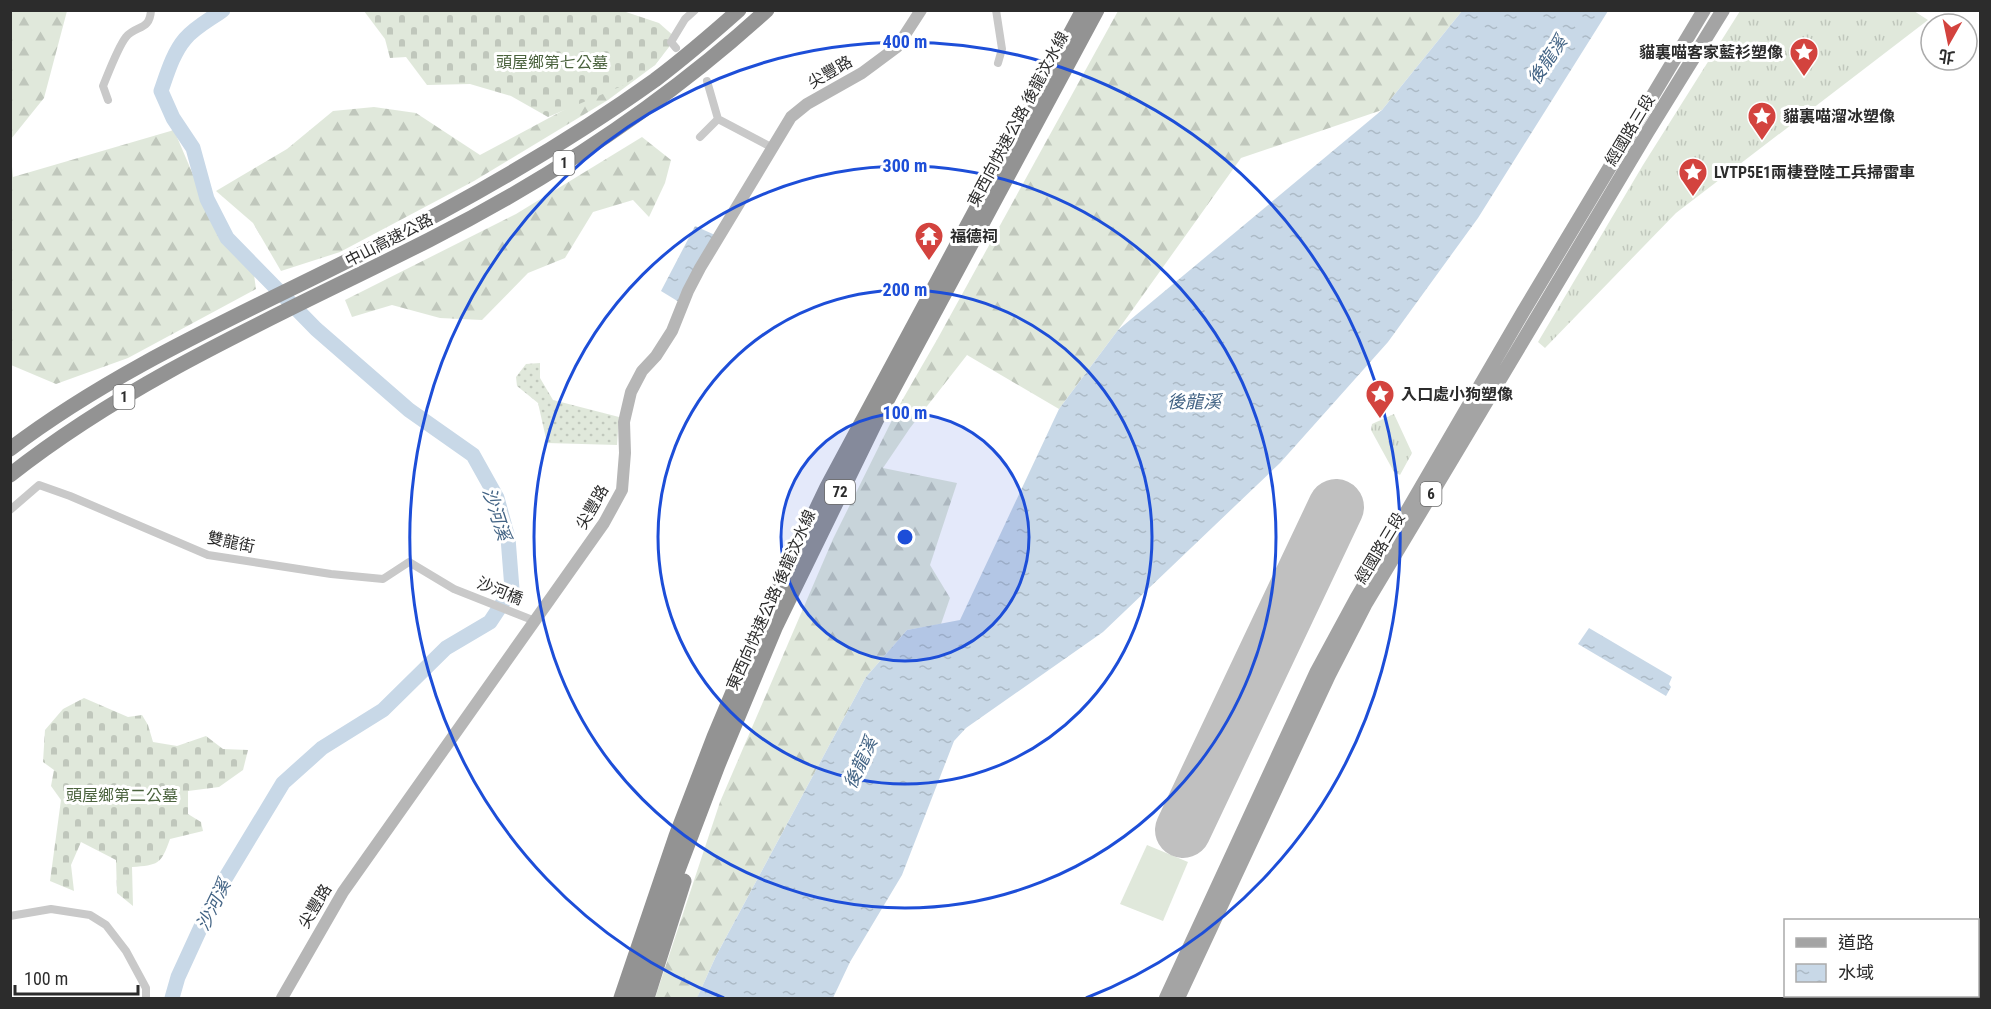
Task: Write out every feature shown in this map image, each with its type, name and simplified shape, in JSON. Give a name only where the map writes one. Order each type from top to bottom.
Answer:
[{"type":"highway","name":"中山高速公路","points":[[10,449],[99,388],[237,315],[421,224],[536,158],[656,79],[739,10]]},
{"type":"highway","name":"中山高速公路","points":[[10,475],[47,446],[163,374],[483,212],[547,174],[668,92],[766,10]]},
{"type":"highway","name":"東西向快速公路 後龍汶水線","points":[[621,999],[676,836],[714,737],[762,623],[827,487],[1083,10]]},
{"type":"highway","name":"東西向快速公路 後龍汶水線","points":[[634,999],[670,891],[717,765],[775,628],[876,420],[1097,10]]},
{"type":"highway","points":[[647,999],[708,805],[717,765]]},
{"type":"highway","points":[[614,999],[661,865],[676,836]]},
{"type":"main road","name":"經國路三段","points":[[1166,999],[1317,671],[1356,599],[1523,312],[1704,10]]},
{"type":"main road","name":"經國路三段","points":[[1178,999],[1329,675],[1365,605],[1723,10]]},
{"type":"street","points":[[108,100],[103,86],[106,76],[127,37],[147,24],[151,18],[151,10]]},
{"type":"street","points":[[676,48],[671,42],[685,19],[695,10]]},
{"type":"street","name":"尖豐路","points":[[282,999],[343,892],[604,523],[622,490],[624,422],[632,392],[642,371],[656,356],[672,331],[700,268],[791,117],[807,104],[862,72],[897,47],[921,10]]},
{"type":"street","points":[[996,10],[1002,49],[998,63]]},
{"type":"street","points":[[706,81],[718,119],[773,148]]},
{"type":"street","points":[[700,137],[718,119]]},
{"type":"street","name":"雙龍街","points":[[10,510],[39,485],[208,555],[331,574],[383,579],[409,562],[454,589]]},
{"type":"street","name":"沙河橋","points":[[454,589],[535,621]]},
{"type":"street","points":[[10,916],[51,909],[90,915],[106,925],[126,951],[146,988],[146,999]]},
{"type":"green space","points":[[11,10],[67,11],[44,98],[11,139]]},
{"type":"green space","name":"頭屋鄉第七公墓","points":[[364,11],[623,11],[659,23],[676,38],[655,65],[622,86],[548,117],[511,96],[470,84],[427,85],[406,57],[390,58],[385,39]]},
{"type":"green space","points":[[1118,11],[1462,11],[1382,110],[1241,158],[1059,409],[967,355],[910,428],[883,468],[957,483],[930,565],[950,598],[941,624],[907,630],[866,677],[716,956],[697,998],[655,998],[720,802],[833,539],[900,404]]},
{"type":"green space","points":[[1740,11],[1914,11],[1919,14],[1919,27],[1676,213],[1545,348],[1538,342],[1643,165]]},
{"type":"green space","points":[[664,53],[655,65],[608,100],[474,181],[340,252],[281,271],[253,223],[216,191],[287,149],[333,111],[374,107],[416,113],[480,155],[614,83]]},
{"type":"green space","points":[[174,130],[217,231],[254,275],[256,289],[128,358],[56,384],[11,365],[11,156],[13,177]]},
{"type":"green space","points":[[642,137],[671,160],[665,183],[649,217],[633,200],[593,212],[565,258],[528,273],[482,320],[440,318],[392,305],[352,317],[345,300],[516,214]]},
{"type":"green space","points":[[540,363],[540,378],[553,400],[619,417],[617,445],[547,443],[538,403],[517,386],[516,377],[526,364]]},
{"type":"green space","points":[[1394,414],[1412,453],[1400,475],[1394,472],[1371,430],[1372,424]]},
{"type":"green space","name":"頭屋鄉第二公墓","points":[[84,698],[128,717],[142,715],[153,742],[177,746],[206,736],[223,749],[248,750],[243,770],[219,787],[188,791],[188,814],[201,822],[203,831],[170,839],[164,854],[157,862],[132,867],[133,906],[117,893],[116,860],[81,842],[71,865],[74,891],[50,881],[61,800],[51,786],[54,770],[43,762],[45,730],[63,709]]},
{"type":"green space","points":[[1147,845],[1188,862],[1163,921],[1120,904]]},
{"type":"water","name":"後龍溪","points":[[1462,11],[1608,11],[1478,218],[1388,342],[1280,463],[1103,632],[966,728],[954,741],[902,875],[850,962],[833,998],[697,998],[716,956],[866,677],[907,630],[960,620],[1059,409],[1118,330],[1382,110]]},
{"type":"water","points":[[695,226],[715,235],[679,302],[661,291]]},
{"type":"water","points":[[1589,628],[1672,677],[1669,684],[1671,687],[1666,696],[1578,644]]},
{"type":"waterway","name":"沙河溪","points":[[172,998],[178,977],[217,892],[283,783],[322,748],[383,710],[446,648],[490,622],[512,589],[508,538],[497,498],[473,455],[409,410],[316,329],[227,238],[207,199],[193,148],[173,118],[161,91],[174,57],[185,39],[223,10]]},
{"type":"runway","points":[[1183,830],[1336,507]]},
{"type":"place","name":"貓裏喵客家藍衫塑像","points":[[1804,78]]},
{"type":"place","name":"貓裏喵溜冰塑像","points":[[1762,142]]},
{"type":"place","name":"LVTP5E1兩棲登陸工兵掃雷車","points":[[1693,198]]},
{"type":"place","name":"福德祠","points":[[929,262]]},
{"type":"place","name":"入口處小狗塑像","points":[[1380,420]]}]
